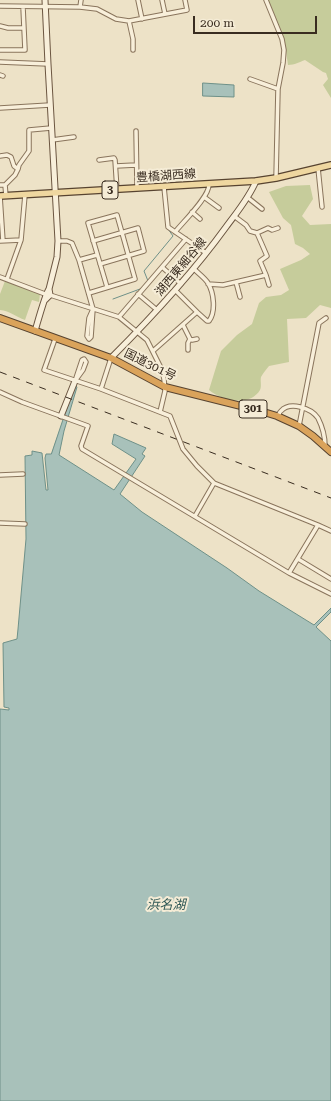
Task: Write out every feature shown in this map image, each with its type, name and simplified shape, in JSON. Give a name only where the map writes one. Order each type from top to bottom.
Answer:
[{"type":"highway","name":"国道301号","points":[[0,318],[111,358],[165,387],[278,416],[299,426],[331,452]]},
{"type":"main road","name":"豊橋湖西線","points":[[3,196],[256,181],[276,178],[331,165]]},
{"type":"street","points":[[35,331],[48,294],[54,271],[58,241],[45,0]]},
{"type":"street","points":[[80,7],[81,0]]},
{"type":"street","points":[[138,0],[142,19]]},
{"type":"street","points":[[162,0],[165,14]]},
{"type":"street","points":[[0,6],[45,8],[80,7],[98,9],[116,19],[129,21],[188,10],[185,0]]},
{"type":"street","points":[[266,0],[282,39],[284,50],[278,89],[276,178]]},
{"type":"street","points":[[0,50],[25,50],[23,7]]},
{"type":"street","points":[[129,21],[133,50]]},
{"type":"street","points":[[0,26],[24,28]]},
{"type":"street","points":[[0,62],[48,64]]},
{"type":"street","points":[[250,79],[278,89]]},
{"type":"street","points":[[0,108],[50,105]]},
{"type":"street","points":[[21,240],[2,241],[3,196],[6,185],[15,175],[19,165],[29,151],[30,130],[52,128]]},
{"type":"street","points":[[136,131],[137,188]]},
{"type":"street","points":[[52,140],[74,137]]},
{"type":"street","points":[[0,156],[7,155],[11,157],[14,166],[18,169]]},
{"type":"street","points":[[99,160],[114,158],[116,166],[117,190]]},
{"type":"street","points":[[116,166],[136,165]]},
{"type":"street","points":[[318,168],[322,207]]},
{"type":"street","name":"湖西東細谷線","points":[[111,358],[194,269],[234,216],[256,181]]},
{"type":"street","points":[[175,232],[209,190],[209,184]]},
{"type":"street","points":[[0,185],[6,185]]},
{"type":"street","points":[[164,187],[167,226],[206,253]]},
{"type":"street","points":[[7,279],[21,240],[25,195]]},
{"type":"street","points":[[204,197],[219,208]]},
{"type":"street","points":[[247,197],[262,209]]},
{"type":"street","points":[[192,212],[200,219]]},
{"type":"street","points":[[89,293],[135,279],[116,215],[88,223],[107,287]]},
{"type":"street","points":[[234,216],[246,225],[250,231],[257,233],[268,228],[272,230],[278,228]]},
{"type":"street","points":[[94,241],[138,228],[144,251],[100,264]]},
{"type":"street","points":[[257,233],[267,256],[260,261],[269,285]]},
{"type":"street","points":[[119,317],[186,239]]},
{"type":"street","points":[[58,241],[67,241],[72,243],[79,260],[93,309],[91,337],[89,339],[87,336],[89,318],[93,309]]},
{"type":"street","points":[[79,260],[97,255]]},
{"type":"street","points":[[162,267],[181,284]]},
{"type":"street","points":[[175,290],[197,312],[209,321],[211,318],[214,299],[208,284],[194,269]]},
{"type":"street","points":[[208,284],[223,285],[266,275]]},
{"type":"street","points":[[0,277],[119,317],[147,340],[162,370],[166,391],[160,412]]},
{"type":"street","points":[[236,282],[240,297]]},
{"type":"street","points":[[138,294],[157,310]]},
{"type":"street","points":[[153,351],[197,312]]},
{"type":"street","points":[[299,426],[310,358],[319,323],[326,318]]},
{"type":"street","points":[[183,325],[190,339],[188,343],[188,350]]},
{"type":"street","points":[[55,339],[44,370],[101,389],[170,416],[183,449],[214,484],[331,531]]},
{"type":"street","points":[[190,339],[197,339]]},
{"type":"street","points":[[101,389],[111,358]]},
{"type":"street","points":[[61,416],[82,360],[84,359],[86,362],[75,380]]},
{"type":"street","points":[[0,392],[22,402],[88,426],[81,446],[82,449],[289,573],[331,594]]},
{"type":"street","points":[[278,416],[281,411],[290,406],[302,408],[312,412],[318,419],[325,439],[325,446]]},
{"type":"street","points":[[0,475],[23,474]]},
{"type":"street","points":[[195,516],[214,484]]},
{"type":"street","points":[[0,523],[25,524]]},
{"type":"street","points":[[289,573],[318,525]]},
{"type":"street","points":[[298,559],[331,579]]},
{"type":"green space","points":[[266,0],[331,0],[331,98],[323,85],[328,79],[326,73],[305,60],[288,65],[285,44]]},
{"type":"green space","points":[[310,185],[313,199],[302,216],[310,225],[331,224],[331,308],[320,305],[306,318],[287,319],[289,362],[269,366],[261,377],[261,388],[255,395],[250,399],[243,400],[221,397],[209,390],[221,351],[237,335],[252,324],[259,303],[266,297],[281,295],[289,290],[280,269],[301,260],[310,254],[295,244],[291,225],[283,218],[269,192],[286,186]]},
{"type":"green space","points":[[5,281],[40,294],[39,302],[32,300],[25,320],[0,310],[0,294]]},
{"type":"water","points":[[203,83],[234,85],[234,97],[203,96]]},
{"type":"water","name":"浜名湖","points":[[75,385],[77,387],[64,431],[59,455],[114,490],[136,459],[112,444],[114,434],[146,448],[142,454],[145,456],[120,494],[142,512],[259,591],[314,625],[331,608],[331,612],[316,627],[331,641],[331,1101],[0,1101],[0,709],[9,710],[9,708],[4,707],[3,643],[17,639],[26,539],[25,456],[32,455],[32,451],[42,453],[46,490],[48,490],[45,458],[46,454],[51,454]]},
{"type":"waterway","points":[[113,299],[140,289],[148,281],[144,271],[173,236],[168,229]]},
{"type":"railway","points":[[0,372],[331,498]]}]
